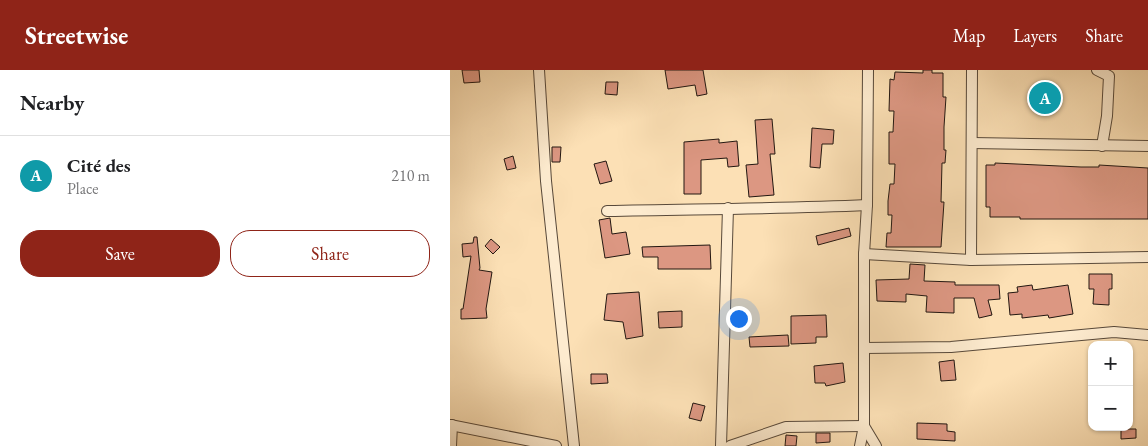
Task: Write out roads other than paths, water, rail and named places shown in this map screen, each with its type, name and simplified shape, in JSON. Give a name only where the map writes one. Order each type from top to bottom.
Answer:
[{"type":"street","points":[[539,70],[546,180],[574,446]]},
{"type":"street","points":[[860,446],[864,426],[864,254],[867,205],[868,70]]},
{"type":"street","points":[[970,260],[972,70]]},
{"type":"street","points":[[1097,70],[1109,76],[1107,116],[1102,146]]},
{"type":"street","points":[[972,143],[1148,146]]},
{"type":"street","points":[[607,211],[728,208],[769,209],[867,205]]},
{"type":"street","points":[[721,446],[728,208]]},
{"type":"street","points":[[864,254],[970,260],[1148,257]]},
{"type":"street","points":[[865,348],[951,346],[1114,332],[1148,335]]},
{"type":"street","points":[[451,446],[451,425],[556,446]]},
{"type":"street","points":[[730,446],[786,427],[864,426]]},
{"type":"street","points":[[864,426],[876,446]]},
{"type":"place","name":"Cité des","points":[[1045,98]]}]
